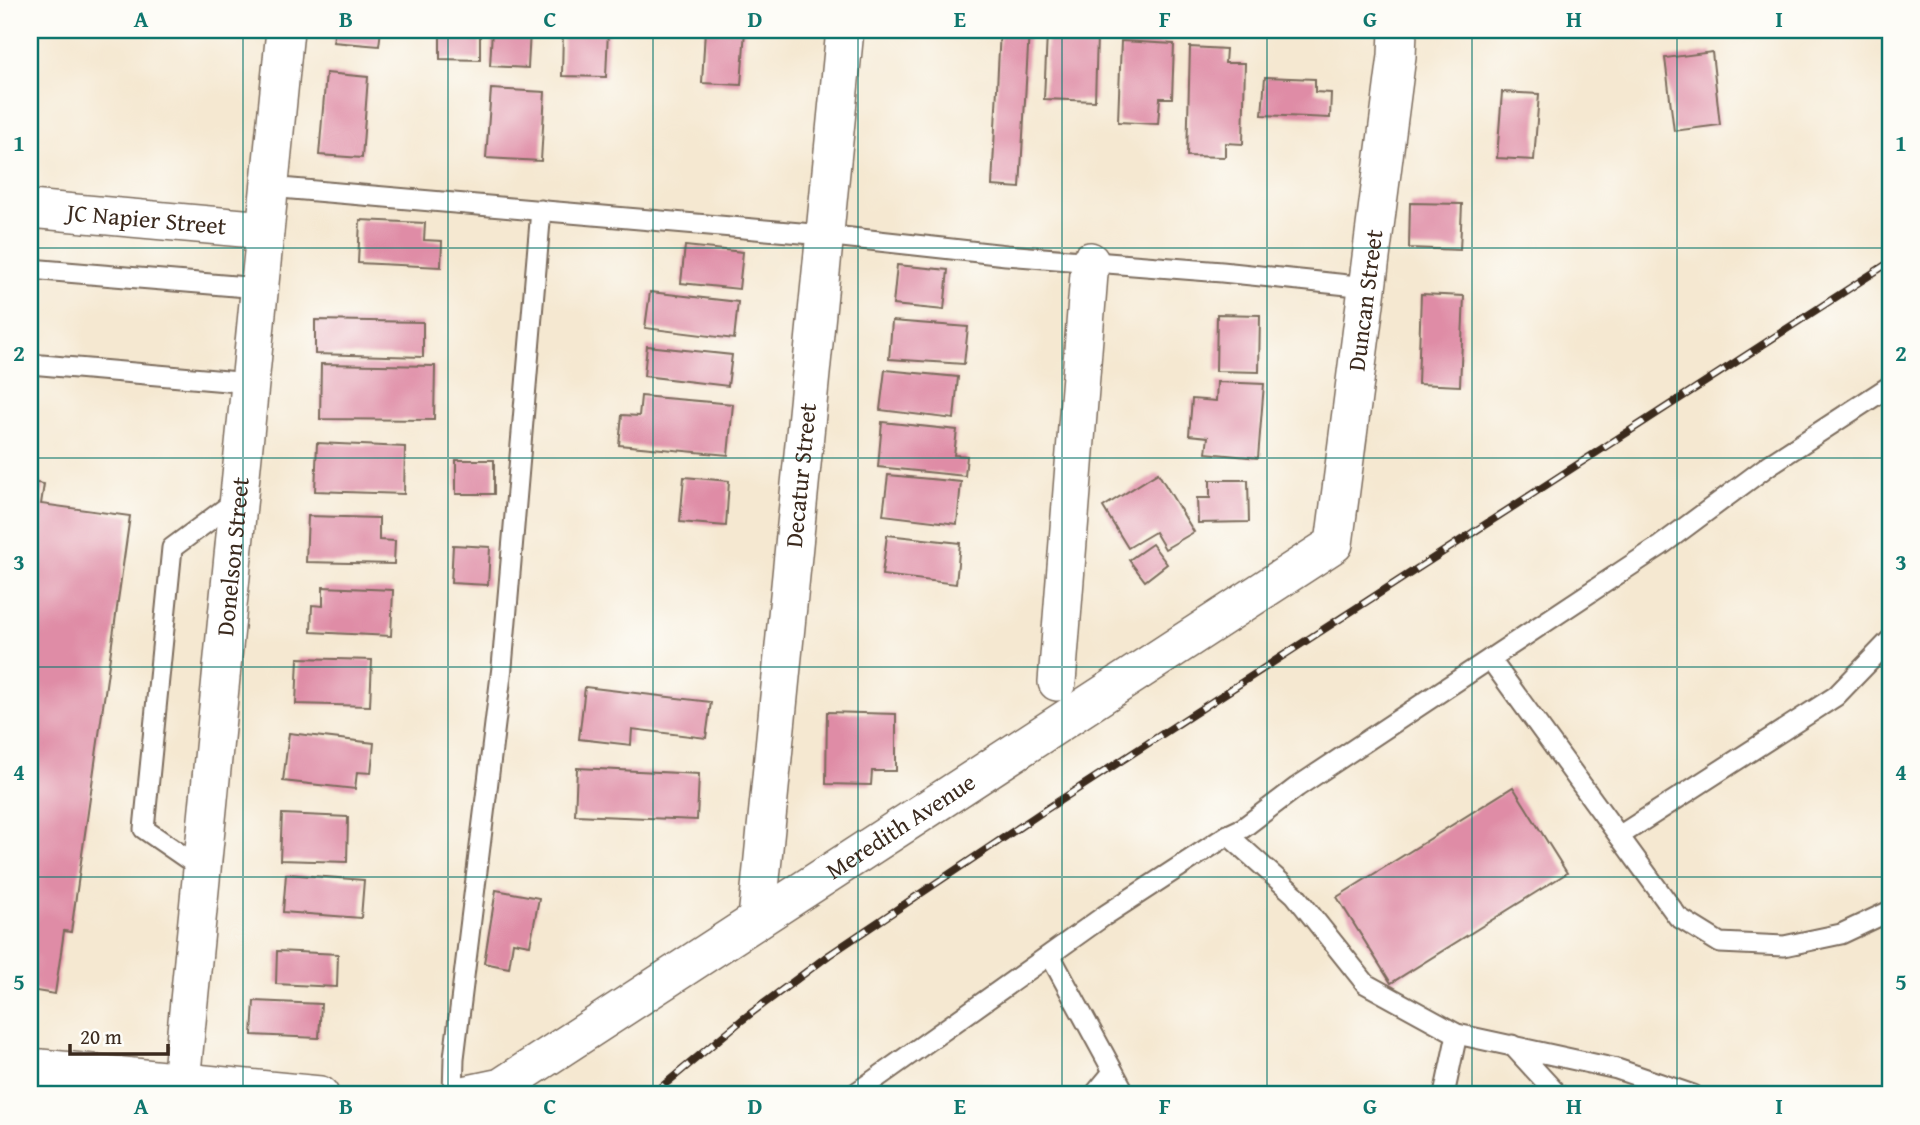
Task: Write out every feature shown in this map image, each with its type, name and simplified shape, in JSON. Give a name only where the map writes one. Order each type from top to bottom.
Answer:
[{"type":"street","name":"Donelson Street","points":[[181,1089],[285,30]]},
{"type":"street","name":"Decatur Street","points":[[757,919],[845,30]]},
{"type":"street","name":"Duncan Street","points":[[1334,544],[1398,43]]},
{"type":"street","name":"JC Napier Street","points":[[30,209],[265,230]]},
{"type":"street","points":[[1058,681],[1090,261]]},
{"type":"street","name":"Meredith Avenue","points":[[463,1095],[501,1087],[1334,544]]},
{"type":"street","points":[[30,1067],[181,1089],[320,1095]]},
{"type":"lane","points":[[270,187],[824,235],[1006,255],[1367,287]]},
{"type":"lane","points":[[453,1095],[459,1018],[502,667],[541,210]]},
{"type":"lane","points":[[30,269],[259,288]]},
{"type":"lane","points":[[30,364],[250,383]]},
{"type":"lane","points":[[853,1095],[1104,916],[1228,835],[1243,828],[1297,787],[1660,546],[1769,465],[1890,386]]},
{"type":"lane","points":[[202,869],[144,829],[146,802],[172,548],[239,499]]},
{"type":"lane","points":[[1619,836],[1836,696],[1890,640]]},
{"type":"lane","points":[[1490,659],[1678,917],[1720,943],[1784,946],[1841,934],[1890,911]]},
{"type":"lane","points":[[1228,835],[1295,895],[1366,985],[1457,1034],[1617,1069],[1693,1095]]},
{"type":"lane","points":[[1050,955],[1126,1095]]},
{"type":"lane","points":[[1444,1095],[1457,1034]]},
{"type":"lane","points":[[1512,1045],[1558,1095]]},
{"type":"lane","points":[[1094,1095],[1113,1072]]},
{"type":"building","points":[[335,30],[381,30],[379,46],[333,42]]},
{"type":"building","points":[[440,30],[480,30],[480,60],[440,59]]},
{"type":"building","points":[[492,30],[530,30],[528,68],[490,66]]},
{"type":"building","points":[[563,30],[608,30],[606,77],[562,76]]},
{"type":"building","points":[[705,30],[745,30],[741,85],[702,83]]},
{"type":"building","points":[[1000,30],[1029,30],[1020,188],[992,186]]},
{"type":"building","points":[[1047,34],[1097,36],[1095,101],[1044,99]]},
{"type":"building","points":[[1121,41],[1174,44],[1172,98],[1160,98],[1158,124],[1118,122]]},
{"type":"building","points":[[1190,47],[1226,49],[1225,63],[1245,63],[1243,144],[1225,143],[1225,157],[1187,156]]},
{"type":"building","points":[[1712,52],[1720,125],[1674,131],[1665,58]]},
{"type":"building","points":[[326,73],[368,77],[362,158],[319,155]]},
{"type":"building","points":[[1265,77],[1315,79],[1315,92],[1331,93],[1330,118],[1262,115]]},
{"type":"building","points":[[491,89],[545,92],[541,161],[486,158]]},
{"type":"building","points":[[1502,92],[1539,94],[1534,160],[1497,158]]},
{"type":"building","points":[[1410,203],[1462,204],[1460,250],[1409,248]]},
{"type":"building","points":[[360,220],[425,223],[424,240],[442,241],[441,267],[358,263]]},
{"type":"building","points":[[685,246],[743,252],[739,289],[681,283]]},
{"type":"building","points":[[897,265],[948,270],[944,310],[893,305]]},
{"type":"building","points":[[650,292],[738,302],[734,339],[645,328]]},
{"type":"building","points":[[1421,294],[1464,296],[1460,386],[1418,384]]},
{"type":"building","points":[[1217,314],[1260,315],[1259,372],[1216,371]]},
{"type":"building","points":[[315,320],[423,322],[423,357],[315,354]]},
{"type":"building","points":[[892,321],[968,327],[964,364],[889,359]]},
{"type":"building","points":[[647,346],[732,355],[728,386],[644,376]]},
{"type":"building","points":[[321,364],[435,366],[434,420],[320,419]]},
{"type":"building","points":[[885,370],[958,377],[954,419],[880,410]]},
{"type":"building","points":[[1217,382],[1264,384],[1258,458],[1206,453],[1208,437],[1189,435],[1192,399],[1216,401]]},
{"type":"building","points":[[641,396],[733,404],[728,455],[619,445],[622,415],[639,416]]},
{"type":"building","points":[[882,422],[957,430],[954,455],[967,456],[965,476],[878,467]]},
{"type":"building","points":[[317,443],[405,447],[404,494],[315,491]]},
{"type":"building","points":[[456,460],[494,460],[494,494],[456,494]]},
{"type":"building","points":[[1158,473],[1194,532],[1165,549],[1155,532],[1128,548],[1103,507]]},
{"type":"building","points":[[888,475],[961,482],[957,524],[883,515]]},
{"type":"building","points":[[684,477],[729,481],[726,526],[680,522]]},
{"type":"building","points":[[1210,480],[1248,480],[1249,522],[1198,523],[1197,498],[1210,498]]},
{"type":"building","points":[[30,482],[44,484],[41,504],[130,516],[71,932],[64,931],[55,994],[30,990]]},
{"type":"building","points":[[308,516],[379,518],[379,540],[395,541],[394,564],[306,562]]},
{"type":"building","points":[[887,535],[960,543],[956,584],[882,575]]},
{"type":"building","points":[[1152,544],[1167,564],[1145,581],[1129,560]]},
{"type":"building","points":[[453,545],[490,547],[488,585],[451,583]]},
{"type":"building","points":[[323,587],[393,590],[391,636],[311,632],[312,605],[323,606]]},
{"type":"building","points":[[298,658],[372,660],[370,706],[296,704]]},
{"type":"building","points":[[585,687],[711,702],[706,738],[632,729],[631,745],[579,739]]},
{"type":"building","points":[[827,712],[896,714],[896,771],[872,771],[871,785],[826,784]]},
{"type":"building","points":[[289,733],[374,743],[371,773],[357,772],[355,789],[283,781]]},
{"type":"building","points":[[577,768],[699,774],[697,820],[575,815]]},
{"type":"building","points":[[1513,787],[1567,873],[1391,983],[1337,897]]},
{"type":"building","points":[[282,814],[348,817],[347,862],[280,860]]},
{"type":"building","points":[[286,874],[364,880],[361,918],[283,912]]},
{"type":"building","points":[[496,890],[539,898],[530,945],[513,942],[509,968],[484,963]]},
{"type":"building","points":[[277,951],[338,954],[337,987],[276,984]]},
{"type":"building","points":[[254,1001],[321,1004],[319,1038],[252,1035]]},
{"type":"railway","points":[[652,1095],[742,1020],[829,955],[1039,814],[1890,262]]}]
